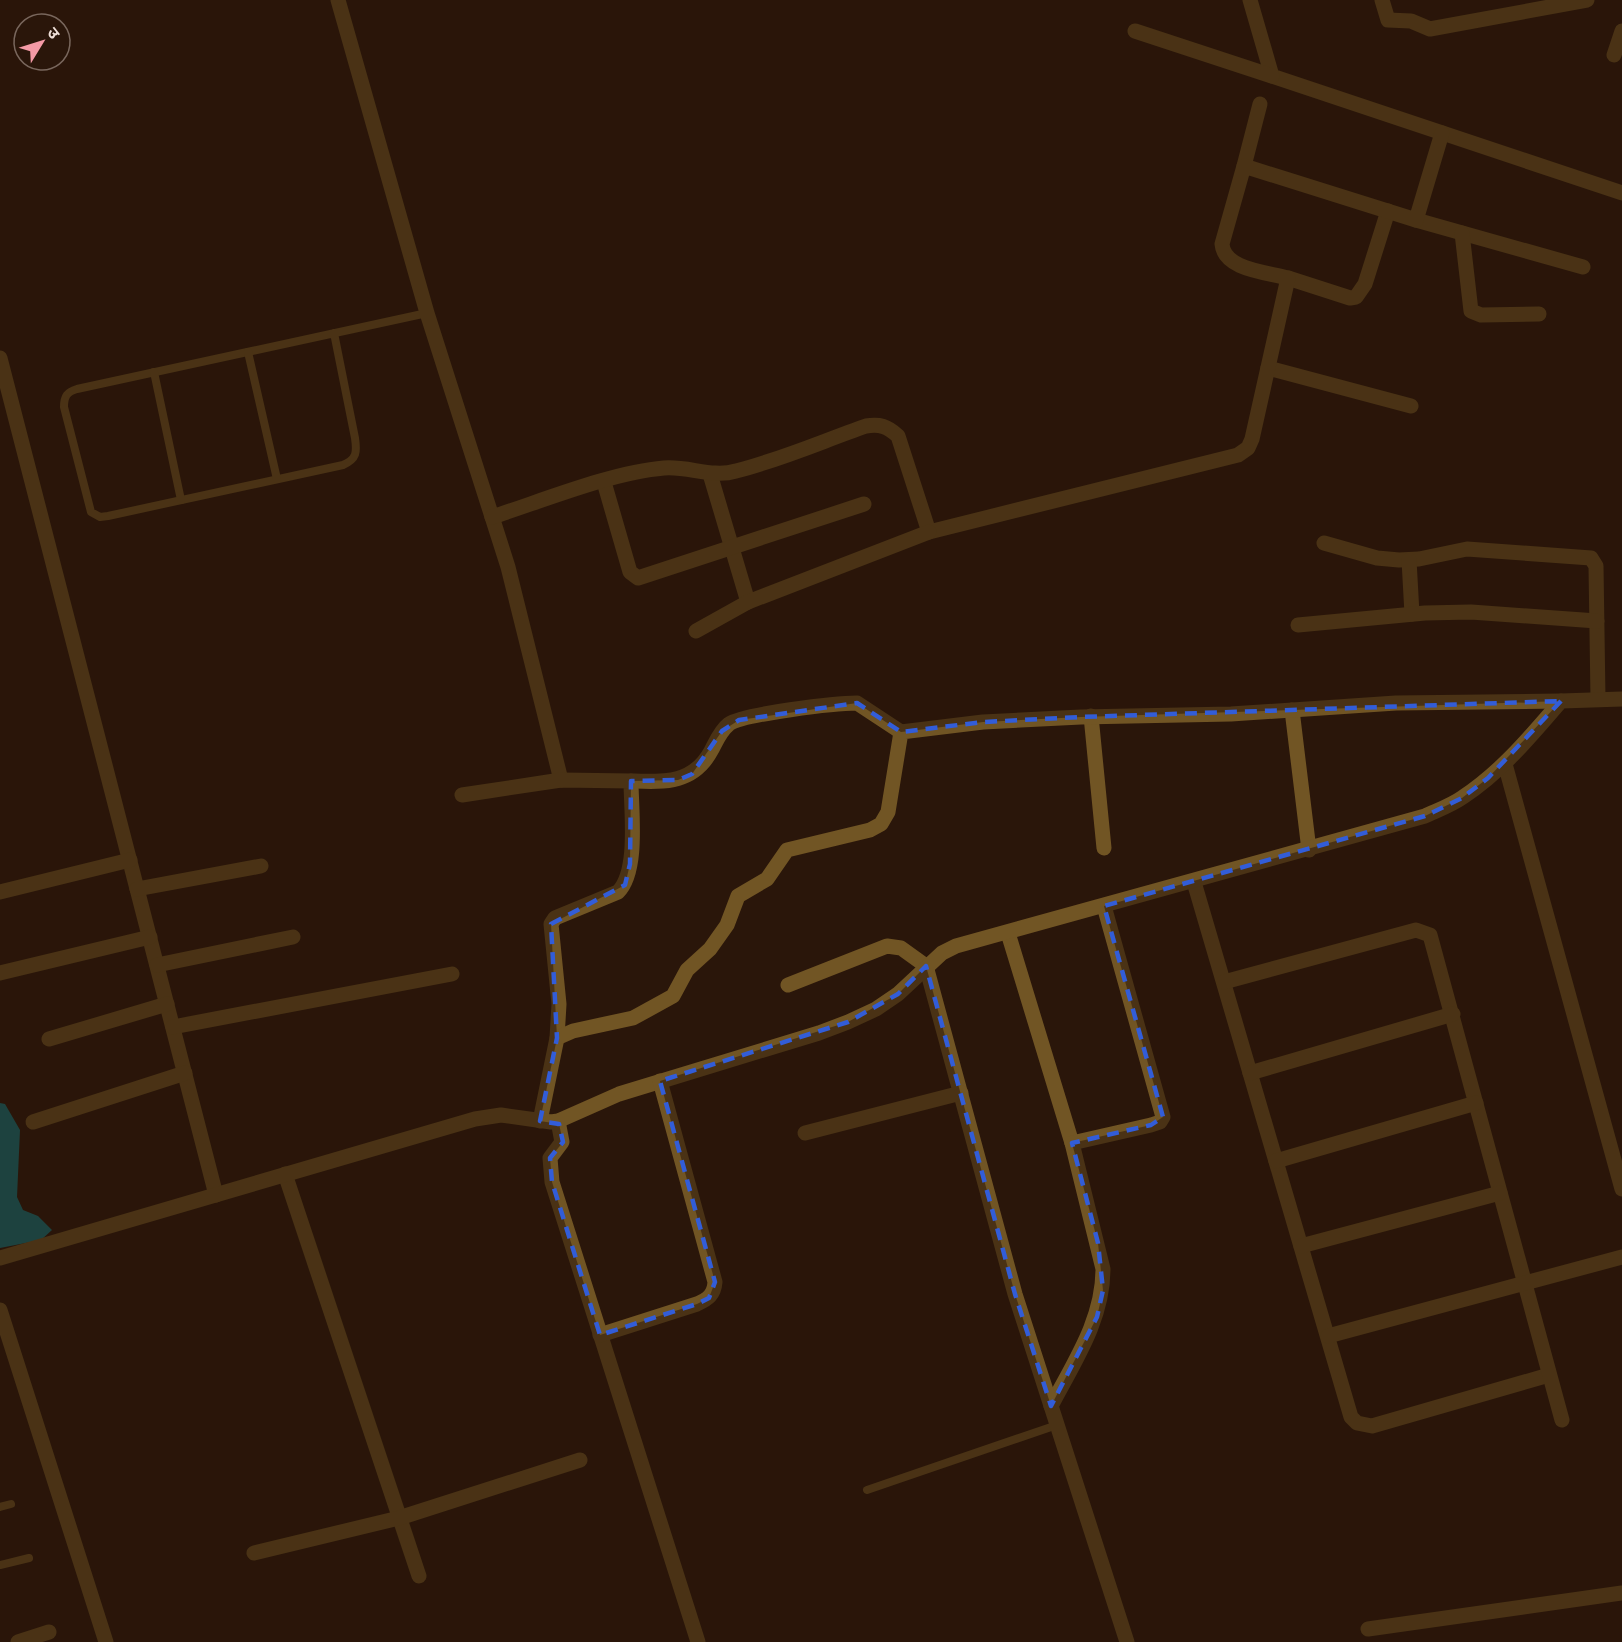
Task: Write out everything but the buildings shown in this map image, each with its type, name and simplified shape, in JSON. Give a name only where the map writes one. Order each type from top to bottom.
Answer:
[{"type":"street","points":[[338,0],[427,313],[508,567],[561,780]]},
{"type":"street","points":[[1250,0],[1272,76]]},
{"type":"street","points":[[1382,0],[1388,20],[1411,21],[1430,28],[1583,0]]},
{"type":"street","points":[[1135,31],[1622,193]]},
{"type":"street","points":[[1614,55],[1622,31]]},
{"type":"street","points":[[1260,104],[1222,244],[1222,251],[1227,259],[1236,264],[1350,298],[1356,297],[1365,284],[1388,211]]},
{"type":"street","points":[[1416,220],[1442,133]]},
{"type":"street","points":[[1244,166],[1416,220],[1583,267]]},
{"type":"street","points":[[1462,233],[1471,311],[1481,315],[1539,314]]},
{"type":"street","points":[[696,631],[748,602],[929,532],[1238,455],[1248,448],[1252,439],[1288,278]]},
{"type":"street","points":[[0,358],[216,1195]]},
{"type":"street","points":[[1268,368],[1411,406]]},
{"type":"street","points":[[492,517],[604,482],[663,468],[688,468],[710,474],[736,471],[866,426],[878,424],[890,429],[898,436],[929,532]]},
{"type":"street","points":[[710,474],[748,602]]},
{"type":"street","points":[[604,482],[633,576],[645,576],[864,504]]},
{"type":"street","points":[[1324,543],[1377,558],[1409,560],[1467,549],[1591,558],[1596,566],[1598,699]]},
{"type":"street","points":[[1409,560],[1412,614]]},
{"type":"street","points":[[1298,625],[1412,614],[1471,612],[1597,621]]},
{"type":"street","points":[[462,795],[561,780],[678,780],[692,774],[702,766],[722,731],[739,720],[857,703],[867,707],[901,732],[982,722],[1092,716],[1292,710],[1396,703],[1622,699]]},
{"type":"street","points":[[0,1258],[475,1119],[501,1115],[540,1121],[558,1121],[619,1094],[819,1033],[876,1009],[898,994],[942,953],[956,946],[1194,882],[1425,816],[1462,798],[1505,764],[1561,701]]},
{"type":"street","points":[[1292,710],[1309,850]]},
{"type":"street","points":[[1092,716],[1104,848]]},
{"type":"street","points":[[557,1038],[573,1031],[633,1018],[673,996],[687,970],[710,949],[727,924],[738,896],[767,879],[787,850],[870,830],[881,824],[888,812],[901,732]]},
{"type":"street","points":[[1505,764],[1622,1190]]},
{"type":"street","points":[[540,1121],[557,1038],[558,1004],[551,924],[555,918],[618,892],[625,885],[630,864],[631,781]]},
{"type":"street","points":[[0,892],[130,860]]},
{"type":"street","points":[[137,889],[261,866]]},
{"type":"street","points":[[1194,882],[1352,1417],[1362,1426],[1372,1426],[1549,1375]]},
{"type":"street","points":[[1072,1143],[1151,1125],[1160,1122],[1163,1117],[1104,906]]},
{"type":"street","points":[[1224,982],[1416,930],[1425,931],[1434,942],[1523,1284],[1562,1420]]},
{"type":"street","points":[[1008,933],[1072,1143],[1103,1269],[1103,1290],[1097,1317],[1051,1406]]},
{"type":"street","points":[[0,973],[150,937]]},
{"type":"street","points":[[157,965],[293,937]]},
{"type":"street","points":[[788,985],[887,946],[901,948],[926,966],[1015,1294],[1127,1642]]},
{"type":"street","points":[[173,1027],[453,975]]},
{"type":"street","points":[[49,1039],[167,1004]]},
{"type":"street","points":[[1250,1073],[1453,1014]]},
{"type":"street","points":[[33,1122],[185,1073]]},
{"type":"street","points":[[600,1335],[697,1304],[709,1298],[714,1291],[715,1282],[660,1081]]},
{"type":"street","points":[[805,1133],[961,1093]]},
{"type":"street","points":[[1276,1161],[1476,1103]]},
{"type":"street","points":[[558,1121],[562,1142],[550,1158],[552,1182],[698,1642]]},
{"type":"street","points":[[285,1174],[419,1576]]},
{"type":"street","points":[[1301,1246],[1500,1193]]},
{"type":"street","points":[[1328,1336],[1622,1257]]},
{"type":"street","points":[[0,1310],[106,1642]]},
{"type":"street","points":[[255,1552],[399,1518],[580,1460]]},
{"type":"street","points":[[1368,1629],[1622,1593]]},
{"type":"street","points":[[18,1642],[50,1632]]},
{"type":"lane","points":[[334,333],[357,452],[352,461],[343,465],[108,516],[100,517],[91,512],[64,407],[64,398],[70,391],[154,372],[249,352],[334,333],[427,313]]},
{"type":"lane","points":[[249,352],[277,479]]},
{"type":"lane","points":[[154,372],[181,500]]},
{"type":"lane","points":[[867,1491],[1057,1425]]},
{"type":"lane","points":[[0,1507],[11,1504]]},
{"type":"lane","points":[[0,1565],[29,1558]]},
{"type":"highlighted area","points":[[1561,701],[1488,778],[1462,798],[1425,816],[1104,906],[1163,1117],[1151,1125],[1072,1143],[1098,1243],[1103,1290],[1097,1317],[1051,1406],[1015,1294],[926,966],[898,994],[848,1022],[660,1081],[715,1282],[709,1298],[697,1304],[600,1335],[552,1182],[550,1158],[563,1142],[559,1124],[540,1121],[557,1038],[551,924],[625,885],[630,864],[631,781],[678,780],[692,774],[722,731],[739,720],[857,703],[901,732],[983,722],[1081,717]]},
{"type":"water","points":[[0,1103],[5,1104],[20,1130],[17,1197],[23,1210],[38,1216],[52,1230],[41,1240],[0,1248]]}]
